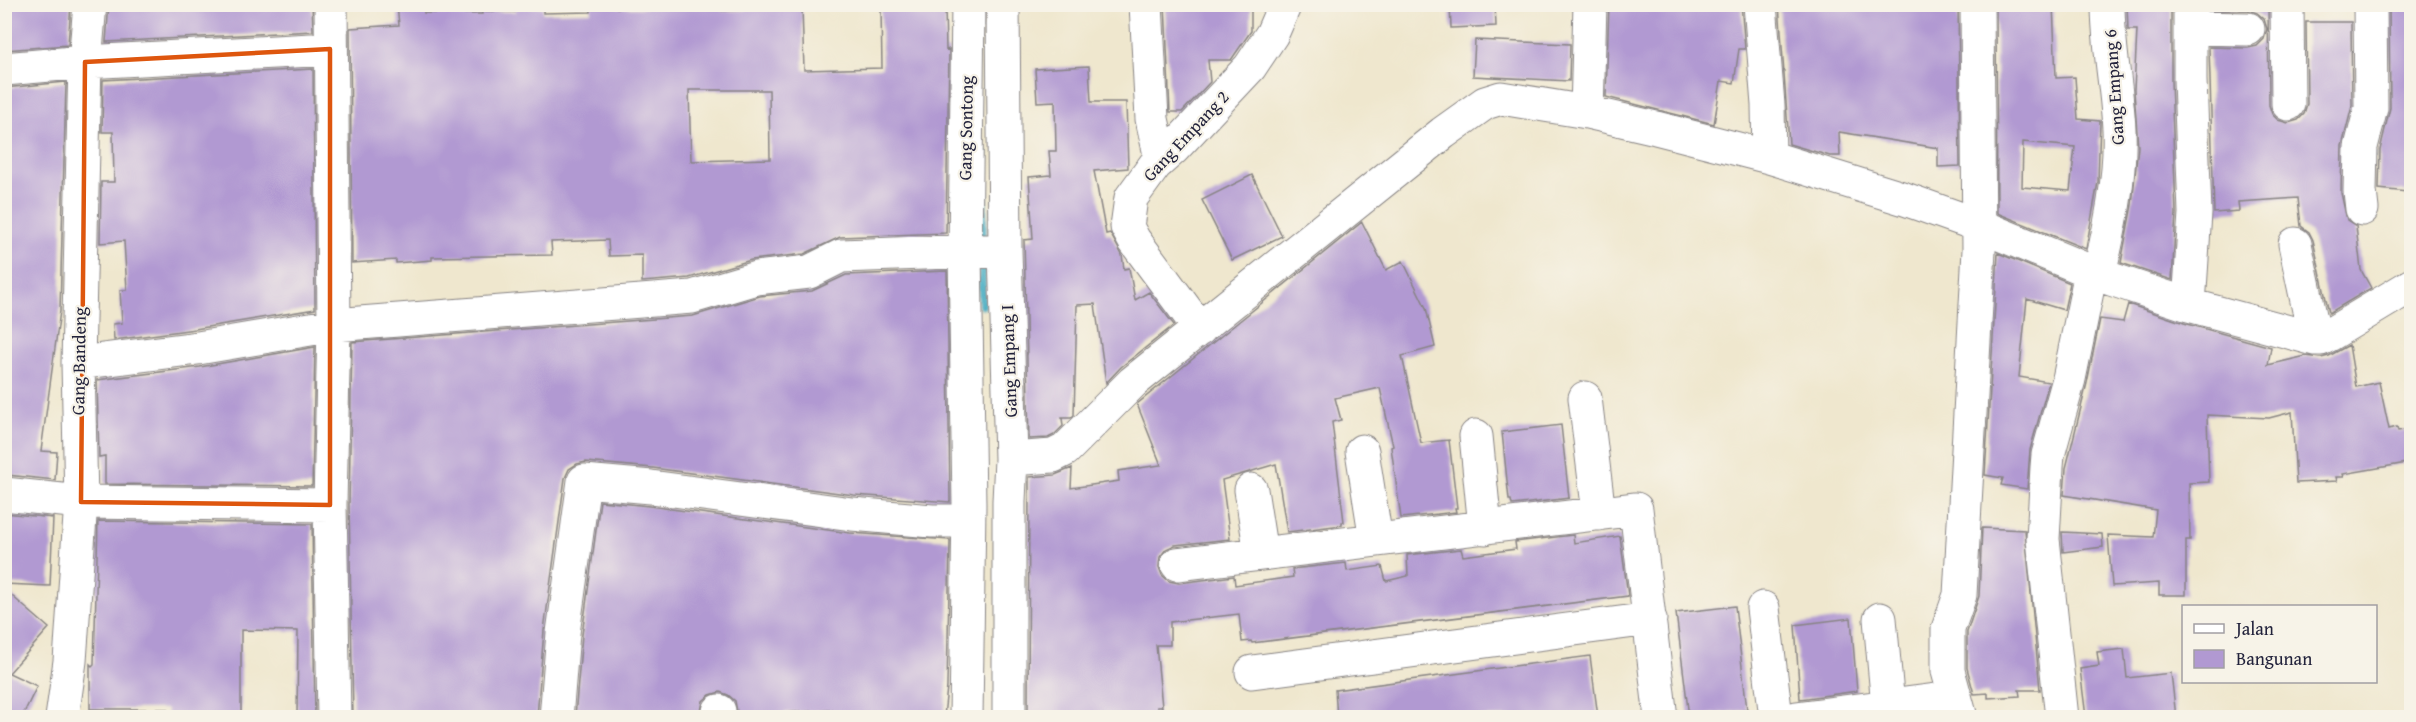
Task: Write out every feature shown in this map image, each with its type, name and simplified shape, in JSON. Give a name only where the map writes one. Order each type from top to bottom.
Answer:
[{"type":"street","name":"Gang Bandeng","points":[[62,717],[70,662],[81,502],[78,363],[85,62],[90,4]]},
{"type":"street","points":[[331,4],[334,325],[330,505],[334,717]]},
{"type":"street","name":"Gang Sontong","points":[[968,4],[985,251]]},
{"type":"street","name":"Gang Empang I","points":[[1002,4],[985,251],[1011,459],[985,507],[1009,717]]},
{"type":"street","points":[[1146,4],[1152,119],[1161,159]]},
{"type":"street","name":"Gang Empang 2","points":[[1200,329],[1134,240],[1127,227],[1131,198],[1161,159],[1250,68],[1272,34],[1285,4]]},
{"type":"street","points":[[1587,112],[1590,4]]},
{"type":"street","points":[[1760,4],[1768,105],[1769,157]]},
{"type":"street","points":[[1796,717],[1888,706],[1948,709],[1948,629],[1960,595],[1979,250],[1977,4]]},
{"type":"street","name":"Gang Empang 6","points":[[2062,717],[2043,539],[2046,466],[2113,213],[2119,160],[2119,129],[2111,63],[2108,4]]},
{"type":"street","points":[[2287,4],[2288,104]]},
{"type":"street","points":[[2362,210],[2361,147],[2371,108],[2370,4]]},
{"type":"street","points":[[2189,305],[2195,213],[2190,16],[2248,29]]},
{"type":"street","points":[[4,69],[85,62],[330,49]]},
{"type":"street","points":[[1011,459],[1053,456],[1065,450],[1133,381],[1443,133],[1485,103],[1501,98],[1519,99],[1587,112],[1769,157],[1978,225],[2095,274],[2189,305],[2315,339],[2329,335],[2412,285]]},
{"type":"street","points":[[2295,244],[2315,339]]},
{"type":"street","points":[[78,363],[198,348],[334,325],[692,297],[756,278],[809,272],[842,256],[985,251],[985,507],[966,717]]},
{"type":"street","points":[[1586,398],[1599,514]]},
{"type":"street","points":[[1476,436],[1485,528]]},
{"type":"street","points":[[1362,451],[1376,540]]},
{"type":"street","points":[[556,717],[563,633],[584,482],[651,487],[852,514],[932,521],[985,507]]},
{"type":"street","points":[[1251,490],[1261,554]]},
{"type":"street","points":[[4,494],[81,502],[330,505]]},
{"type":"street","points":[[1177,564],[1636,509],[1661,717]]},
{"type":"street","points":[[1763,608],[1776,717]]},
{"type":"street","points":[[1252,672],[1650,619]]},
{"type":"street","points":[[1880,619],[1888,706]]},
{"type":"highlighted area","points":[[330,49],[330,505],[81,502],[85,62]]},
{"type":"building","points":[[4,4],[71,4],[68,45],[4,50]]},
{"type":"building","points":[[109,4],[312,4],[313,31],[106,42]]},
{"type":"building","points":[[397,4],[423,4],[424,13],[482,14],[482,11],[515,12],[515,8],[543,7],[543,13],[591,12],[591,4],[617,4],[617,8],[722,7],[722,11],[802,8],[804,70],[882,68],[881,9],[884,7],[945,6],[946,50],[949,49],[946,233],[840,237],[804,254],[751,260],[689,278],[642,282],[642,255],[609,256],[608,240],[551,242],[552,255],[432,257],[432,260],[396,263],[396,260],[352,263],[350,28],[399,25]],"holes":[[[689,90],[769,90],[770,159],[691,161]]]},
{"type":"building","points":[[1165,4],[1251,4],[1251,31],[1231,60],[1208,60],[1210,82],[1182,112],[1170,112]]},
{"type":"building","points":[[1450,4],[1495,4],[1496,26],[1451,28]]},
{"type":"building","points":[[1609,4],[1741,4],[1745,49],[1739,49],[1734,83],[1721,81],[1714,124],[1606,97]]},
{"type":"building","points":[[1779,4],[1958,4],[1960,166],[1938,167],[1938,148],[1839,132],[1840,156],[1830,156],[1789,144]]},
{"type":"building","points":[[1996,4],[2053,4],[2056,78],[2075,77],[2078,119],[2100,121],[2098,182],[2086,249],[1997,213]],"holes":[[[2023,142],[2075,147],[2070,191],[2022,187]]]},
{"type":"building","points":[[2127,4],[2171,4],[2171,81],[2176,213],[2172,280],[2121,263],[2132,205],[2138,147],[2134,90],[2137,30],[2128,30]]},
{"type":"building","points":[[2209,4],[2268,4],[2269,105],[2272,114],[2278,120],[2288,123],[2298,120],[2304,114],[2307,104],[2306,22],[2351,22],[2352,106],[2342,146],[2341,193],[2347,220],[2356,226],[2361,270],[2371,288],[2329,313],[2313,240],[2309,232],[2301,226],[2298,198],[2238,202],[2239,211],[2214,213],[2209,47],[2248,48],[2257,46],[2264,39],[2267,29],[2264,19],[2257,13],[2248,10],[2209,10]]},
{"type":"building","points":[[2389,4],[2412,4],[2412,151],[2407,192],[2379,189],[2380,150],[2390,108]]},
{"type":"building","points":[[1475,40],[1570,44],[1569,81],[1473,76]]},
{"type":"building","points":[[1089,66],[1091,102],[1126,102],[1128,168],[1094,171],[1106,234],[1110,233],[1122,255],[1124,269],[1129,268],[1135,300],[1149,292],[1174,325],[1121,367],[1106,383],[1095,304],[1077,305],[1074,415],[1071,418],[1062,418],[1063,426],[1054,435],[1048,438],[1029,439],[1024,240],[1033,239],[1029,177],[1051,175],[1049,151],[1056,151],[1055,101],[1037,102],[1035,69]]},
{"type":"building","points":[[313,69],[315,309],[114,340],[113,324],[122,323],[120,290],[127,290],[124,241],[100,243],[101,182],[114,182],[113,132],[102,132],[103,80]]},
{"type":"building","points":[[66,82],[60,311],[41,451],[57,452],[55,480],[7,475],[9,440],[4,439],[4,88]]},
{"type":"building","points":[[1252,175],[1282,236],[1232,260],[1202,200]]},
{"type":"building","points":[[1362,222],[1386,270],[1403,261],[1426,308],[1435,347],[1402,356],[1421,443],[1449,440],[1456,512],[1401,518],[1391,447],[1393,446],[1380,388],[1335,398],[1341,420],[1332,422],[1344,522],[1342,525],[1287,532],[1276,464],[1222,480],[1230,539],[1175,545],[1166,549],[1160,557],[1159,567],[1162,575],[1169,581],[1179,583],[1234,576],[1235,585],[1293,577],[1292,569],[1346,563],[1347,571],[1382,566],[1386,581],[1408,576],[1407,555],[1461,549],[1463,556],[1516,549],[1515,542],[1573,535],[1574,543],[1620,536],[1628,596],[1252,643],[1251,641],[1242,642],[1239,614],[1170,622],[1170,645],[1156,645],[1162,707],[1157,707],[1159,717],[1028,717],[1029,477],[1055,475],[1072,468],[1071,488],[1119,481],[1118,471],[1161,465],[1137,404]]},
{"type":"building","points":[[1998,253],[2070,283],[2064,310],[2027,299],[2019,377],[2049,382],[2030,450],[2027,489],[2001,485],[2003,478],[1985,475]]},
{"type":"building","points":[[947,271],[950,502],[854,495],[653,468],[586,462],[577,464],[569,469],[565,478],[544,630],[537,717],[353,717],[349,505],[352,342],[693,316],[760,296],[812,291],[846,275]]},
{"type":"building","points":[[2128,304],[2184,323],[2271,347],[2268,365],[2306,356],[2321,358],[2349,345],[2356,387],[2379,382],[2389,429],[2397,427],[2398,431],[2412,429],[2412,462],[2343,474],[2344,477],[2336,477],[2337,481],[2296,483],[2292,412],[2269,418],[2207,415],[2209,482],[2189,483],[2190,540],[2186,540],[2186,595],[2159,595],[2159,583],[2112,586],[2108,535],[2153,537],[2156,510],[2064,495],[2066,468],[2100,319],[2123,322]]},
{"type":"building","points":[[315,347],[312,486],[105,484],[105,456],[99,457],[97,380],[200,367]]},
{"type":"building","points":[[1561,425],[1569,498],[1512,505],[1509,500],[1502,432]]},
{"type":"building","points":[[600,501],[850,533],[950,540],[947,687],[944,717],[832,717],[832,710],[783,713],[783,717],[738,717],[735,701],[720,692],[710,695],[703,701],[700,717],[643,717],[643,715],[575,717],[582,635]]},
{"type":"building","points":[[4,513],[53,518],[50,586],[4,584]]},
{"type":"building","points":[[98,521],[312,524],[315,717],[297,717],[298,631],[241,630],[241,717],[167,717],[167,709],[90,709],[90,664],[92,666],[94,664]]},
{"type":"building","points":[[1982,528],[2025,530],[2040,690],[2019,690],[2020,696],[1988,698],[1988,693],[1974,694],[1967,668],[1967,632],[1979,596]]},
{"type":"building","points":[[2062,532],[2102,534],[2103,547],[2063,552]]},
{"type":"building","points":[[4,589],[49,628],[9,673],[37,686],[22,717],[4,717]]},
{"type":"building","points":[[1735,606],[1747,710],[1689,717],[1676,613]]},
{"type":"building","points":[[1851,618],[1857,691],[1800,699],[1795,625]]},
{"type":"building","points":[[2124,649],[2127,678],[2171,673],[2176,717],[2086,717],[2080,669],[2099,666],[2097,652]]},
{"type":"building","points":[[1590,656],[1598,717],[1337,717],[1335,690]]},
{"type":"waterway","points":[[982,305],[983,154]]}]
